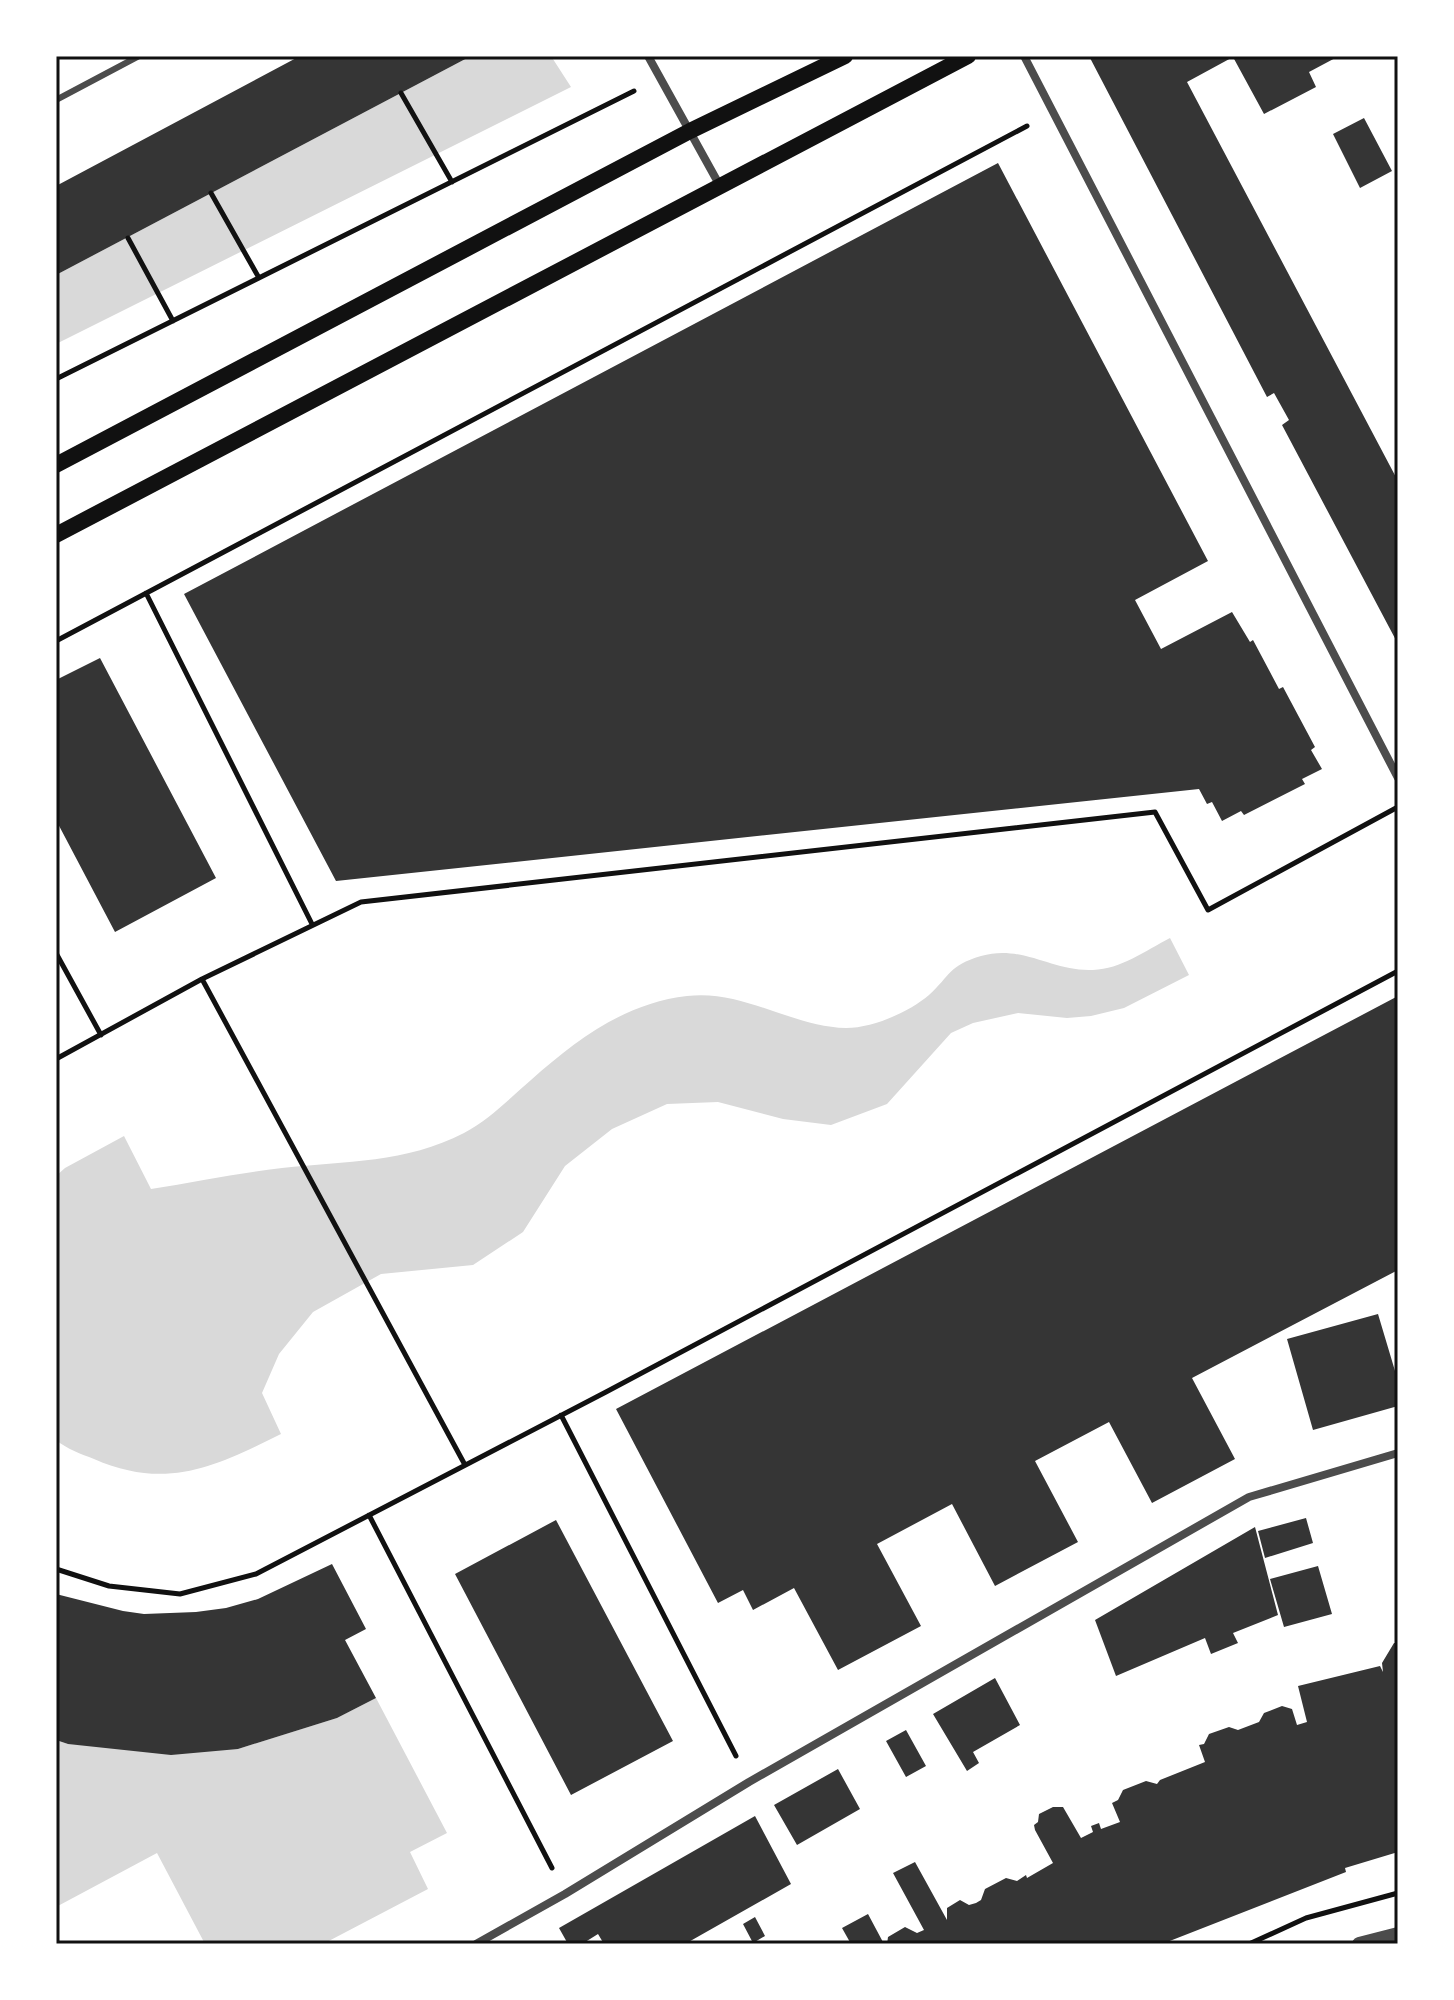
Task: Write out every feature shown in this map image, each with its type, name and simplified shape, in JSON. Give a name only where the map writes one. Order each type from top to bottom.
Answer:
[{"type":"main road","points":[[56,465],[690,131],[845,56]]},
{"type":"main road","points":[[56,535],[968,56]]},
{"type":"street","points":[[648,56],[720,187]]},
{"type":"street","points":[[1024,56],[1398,778]]},
{"type":"street","points":[[476,1944],[565,1894],[749,1782],[1249,1497],[1398,1453]]},
{"type":"street","points":[[1359,1944],[1398,1934]]},
{"type":"lane","points":[[56,100],[139,56]]},
{"type":"path","points":[[56,379],[660,78]]},
{"type":"path","points":[[401,93],[452,182]]},
{"type":"path","points":[[56,641],[1053,112]]},
{"type":"path","points":[[211,193],[259,278]]},
{"type":"path","points":[[128,238],[173,321]]},
{"type":"path","points":[[146,593],[312,924]]},
{"type":"path","points":[[56,1059],[202,979],[361,902],[1155,812],[1208,910],[1398,806]]},
{"type":"path","points":[[56,953],[101,1035]]},
{"type":"path","points":[[56,1569],[109,1586],[180,1594],[256,1574],[1398,971]]},
{"type":"path","points":[[202,979],[465,1465]]},
{"type":"path","points":[[561,1415],[749,1782]]},
{"type":"path","points":[[369,1515],[565,1894]]},
{"type":"path","points":[[1249,1944],[1306,1918],[1398,1893]]},
{"type":"shaded area","points":[[471,56],[551,56],[571,87],[56,344],[56,275]]},
{"type":"shaded area","points":[[1170,938],[1189,975],[1124,1008],[1091,1016],[1067,1018],[1018,1013],[973,1023],[951,1033],[887,1104],[831,1125],[783,1119],[718,1102],[667,1104],[612,1129],[565,1166],[523,1232],[473,1265],[381,1274],[313,1312],[279,1354],[262,1393],[281,1434],[235,1456],[190,1470],[168,1474],[145,1473],[94,1459],[56,1440],[56,1176],[124,1136],[151,1189],[266,1170],[398,1155],[442,1143],[473,1128],[584,1038],[622,1015],[664,1000],[708,995],[748,1003],[806,1022],[856,1027],[890,1018],[911,1007],[929,995],[956,967],[981,956],[1010,953],[1064,967],[1093,970],[1123,963]]},
{"type":"shaded area","points":[[376,1698],[447,1833],[410,1852],[428,1889],[323,1944],[205,1944],[157,1853],[56,1907],[56,1740],[68,1744],[238,1749],[337,1718]]},
{"type":"building","points":[[300,56],[471,56],[56,275],[56,186]]},
{"type":"building","points":[[1089,56],[1339,56],[1309,72],[1316,87],[1264,114],[1233,57],[1187,82],[1398,481],[1398,644],[1282,425],[1289,420],[1274,393],[1267,397]]},
{"type":"building","points":[[1364,118],[1392,171],[1360,188],[1333,134]]},
{"type":"building","points":[[998,163],[1208,561],[1135,600],[1161,649],[1232,612],[1250,642],[1253,640],[1279,689],[1283,687],[1315,747],[1311,750],[1322,769],[1302,779],[1305,784],[1244,815],[1241,811],[1222,821],[1212,802],[1207,804],[1199,789],[336,881],[184,594]]},
{"type":"building","points":[[100,658],[216,878],[115,932],[56,820],[56,680]]},
{"type":"building","points":[[1398,996],[1398,1270],[1192,1378],[1235,1459],[1152,1503],[1109,1422],[1035,1461],[1078,1542],[995,1586],[952,1504],[877,1544],[921,1626],[838,1670],[794,1588],[753,1610],[743,1590],[718,1603],[616,1409]]},
{"type":"building","points":[[1378,1314],[1398,1381],[1398,1406],[1313,1430],[1287,1339]]},
{"type":"building","points":[[1306,1518],[1313,1543],[1265,1558],[1258,1531]]},
{"type":"building","points":[[556,1520],[673,1741],[571,1795],[455,1574]]},
{"type":"building","points":[[1255,1527],[1278,1615],[1233,1633],[1238,1643],[1211,1654],[1205,1638],[1116,1676],[1095,1620]]},
{"type":"building","points":[[332,1564],[366,1629],[345,1640],[376,1698],[337,1718],[238,1749],[171,1755],[68,1744],[56,1740],[56,1594],[144,1614],[196,1612],[258,1599]]},
{"type":"building","points":[[1318,1566],[1332,1614],[1284,1627],[1270,1579]]},
{"type":"building","points":[[1394,1643],[1398,1643],[1398,1852],[1345,1868],[1346,1872],[1162,1944],[887,1944],[888,1937],[905,1927],[917,1933],[924,1930],[893,1873],[915,1862],[947,1920],[947,1908],[960,1900],[969,1905],[976,1903],[981,1900],[985,1889],[1006,1878],[1017,1881],[1026,1875],[1027,1878],[1053,1863],[1035,1830],[1039,1814],[1053,1807],[1063,1807],[1081,1838],[1093,1832],[1091,1826],[1099,1823],[1101,1829],[1120,1822],[1112,1803],[1118,1800],[1123,1790],[1146,1781],[1157,1784],[1205,1762],[1199,1745],[1204,1744],[1209,1734],[1229,1727],[1238,1730],[1259,1722],[1264,1713],[1282,1706],[1292,1709],[1297,1725],[1307,1722],[1298,1686],[1380,1666],[1383,1672],[1382,1663]]},
{"type":"building","points":[[995,1678],[1020,1725],[973,1752],[979,1763],[967,1771],[933,1714]]},
{"type":"building","points":[[906,1730],[926,1766],[906,1777],[886,1741]]},
{"type":"building","points":[[838,1769],[860,1809],[797,1845],[774,1805]]},
{"type":"building","points":[[755,1816],[791,1884],[685,1944],[604,1944],[598,1934],[582,1944],[568,1944],[559,1928]]},
{"type":"building","points":[[868,1914],[884,1944],[851,1944],[842,1928]]},
{"type":"building","points":[[755,1917],[765,1936],[753,1943],[743,1924]]}]
